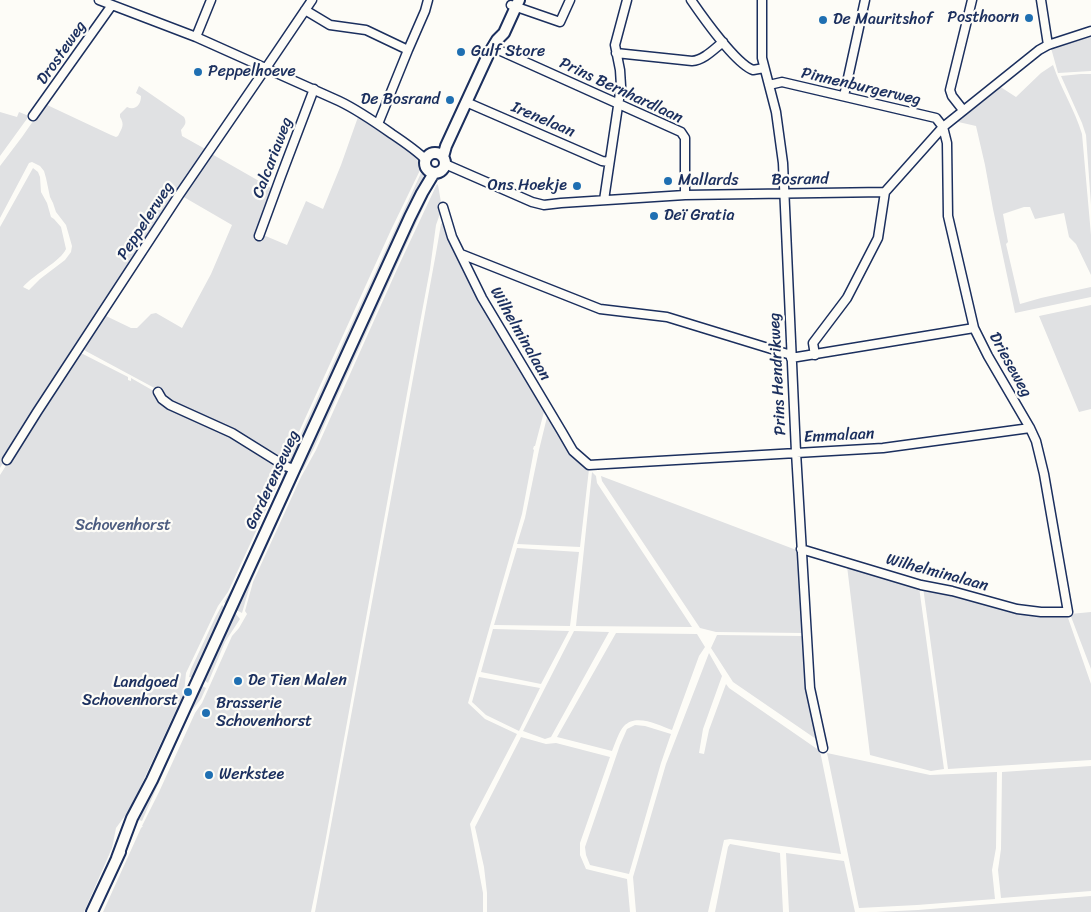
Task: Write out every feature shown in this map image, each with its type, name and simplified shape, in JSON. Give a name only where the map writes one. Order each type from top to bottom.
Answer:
[{"type":"main road","points":[[439,158],[440,172],[432,172],[427,168],[439,158],[515,3]]},
{"type":"main road","name":"Garderenseweg","points":[[92,912],[117,858],[132,818],[152,780],[432,172]]},
{"type":"street","points":[[99,0],[196,37],[314,89],[354,108],[417,151],[439,158]]},
{"type":"street","points":[[196,37],[211,0]]},
{"type":"street","name":"Peppelerweg","points":[[7,460],[36,412],[179,195],[312,0]]},
{"type":"street","points":[[378,124],[423,17],[428,0]]},
{"type":"street","points":[[515,3],[560,22],[570,0]]},
{"type":"street","points":[[604,200],[621,78],[615,44],[627,0]]},
{"type":"street","points":[[691,0],[740,62],[749,69],[764,68]]},
{"type":"street","name":"Prins Hendrikweg","points":[[762,0],[761,49],[776,112],[783,163],[791,357],[810,688],[823,748]]},
{"type":"street","points":[[844,96],[865,0]]},
{"type":"street","points":[[963,110],[952,96],[950,90],[972,0]]},
{"type":"street","points":[[1041,0],[1048,45]]},
{"type":"street","name":"Drosteweg","points":[[33,116],[112,5]]},
{"type":"street","points":[[305,10],[330,25],[366,30],[408,50]]},
{"type":"street","points":[[815,354],[813,343],[847,298],[878,238],[885,192],[943,127],[963,110],[1048,45],[1091,31]]},
{"type":"street","points":[[616,53],[692,61],[703,58],[723,42]]},
{"type":"street","name":"Prins Bernhardlaan","points":[[494,43],[618,104],[681,132],[685,138],[685,195]]},
{"type":"street","name":"Pinnenburgerweg","points":[[769,85],[782,82],[936,118],[943,127]]},
{"type":"street","name":"Calcariaweg","points":[[259,236],[314,89]]},
{"type":"street","name":"Irenelaan","points":[[466,102],[602,161],[609,162]]},
{"type":"street","name":"Drieseweg","points":[[943,127],[947,143],[948,216],[974,328],[1036,441],[1044,474],[1068,612]]},
{"type":"street","name":"Bosrand","points":[[439,158],[457,170],[532,202],[544,205],[685,195],[885,192]]},
{"type":"street","name":"Wilhelminalaan","points":[[443,207],[452,237],[482,298],[562,432],[574,450],[589,465]]},
{"type":"street","points":[[461,254],[600,309],[667,318],[791,357],[974,328]]},
{"type":"street","points":[[158,392],[162,399],[170,405],[232,433],[294,470]]},
{"type":"street","name":"Emmalaan","points":[[589,465],[883,448],[1030,428]]},
{"type":"street","name":"Wilhelminalaan","points":[[802,549],[921,585],[952,591],[1017,609],[1040,612],[1068,612]]},
{"type":"green space","points":[[1091,34],[1091,71],[1058,73],[1051,48]]},
{"type":"green space","points":[[1053,65],[1082,134],[1091,235],[1091,275],[1076,244],[1069,237],[1064,213],[1035,219],[1030,207],[1024,207],[1003,214],[1008,242],[1006,244],[1020,304],[1091,287],[1091,297],[1015,313],[976,126],[954,121],[999,86],[1016,97],[1041,73]]},
{"type":"green space","points":[[1091,74],[1091,205],[1086,135],[1061,76]]},
{"type":"green space","points":[[139,86],[184,117],[185,122],[181,130],[182,136],[207,150],[20,432],[21,434],[0,468],[0,227],[33,168],[40,177],[41,192],[51,217],[61,227],[66,249],[59,258],[23,287],[29,290],[65,260],[71,252],[72,246],[66,225],[56,212],[50,197],[44,171],[40,166],[32,162],[29,163],[0,218],[0,166],[45,104],[111,135],[118,136],[123,124],[120,114],[127,107],[135,108],[140,102],[141,96],[136,93]]},
{"type":"green space","points":[[0,112],[17,117],[19,112],[29,116],[0,156]]},
{"type":"green space","name":"Schovenhorst","points":[[358,117],[421,159],[423,164],[284,461],[282,473],[275,490],[228,592],[218,606],[186,673],[184,693],[130,809],[116,828],[112,848],[84,912],[0,912],[0,475],[79,352],[128,377],[128,380],[131,381],[131,378],[152,390],[160,391],[82,349],[104,315],[131,328],[137,328],[151,314],[156,313],[182,328],[211,274],[232,225],[182,196],[210,153],[273,189],[256,232],[287,245],[306,201],[323,209]]},
{"type":"green space","points":[[421,173],[423,175],[423,182],[294,465],[286,464],[298,440]]},
{"type":"green space","points":[[437,175],[437,181],[433,186],[314,448],[303,470],[298,470],[416,212]]},
{"type":"green space","points":[[437,184],[442,208],[436,225],[430,269],[311,912],[103,912],[232,636],[247,614],[245,611],[253,582],[301,477],[316,450]]},
{"type":"green space","points":[[443,222],[545,408],[533,449],[522,514],[468,703],[485,719],[517,734],[470,824],[483,893],[483,912],[315,912],[441,224]]},
{"type":"green space","points":[[1091,305],[1091,409],[1079,412],[1039,316]]},
{"type":"green space","points":[[548,413],[571,452],[589,469],[580,547],[517,544],[525,518]]},
{"type":"green space","points":[[286,468],[290,473],[228,607],[224,602],[234,585]]},
{"type":"green space","points":[[297,471],[299,476],[251,582],[242,613],[235,608]]},
{"type":"green space","points":[[592,472],[596,476],[597,483],[692,627],[576,626]]},
{"type":"green space","points":[[601,476],[799,551],[803,633],[716,632],[700,628],[602,481]]},
{"type":"green space","points":[[517,548],[579,552],[570,626],[494,625]]},
{"type":"green space","points":[[847,566],[919,587],[944,769],[931,771],[870,755]]},
{"type":"green space","points":[[923,587],[1067,615],[1091,684],[1091,760],[948,769]]},
{"type":"green space","points":[[222,605],[227,611],[194,678],[189,677],[191,669]]},
{"type":"green space","points":[[1091,612],[1091,669],[1070,614]]},
{"type":"green space","points":[[236,614],[240,619],[225,642],[208,683],[203,677],[232,616]]},
{"type":"green space","points":[[493,629],[569,631],[541,684],[481,672]]},
{"type":"green space","points":[[574,631],[609,632],[551,737],[545,739],[523,731]]},
{"type":"green space","points":[[616,633],[697,634],[705,647],[699,656],[672,730],[648,721],[635,720],[629,722],[620,731],[612,751],[557,737]]},
{"type":"green space","points":[[717,635],[803,636],[806,689],[816,739],[733,682],[711,648]]},
{"type":"green space","points":[[709,653],[722,676],[703,729],[699,753],[704,754],[709,730],[726,684],[729,688],[820,751],[841,854],[730,839],[724,840],[708,912],[636,912],[633,877],[666,764]]},
{"type":"green space","points":[[479,677],[540,688],[519,731],[486,715],[472,702]]},
{"type":"green space","points":[[202,686],[206,688],[201,699],[192,710],[183,728],[142,821],[139,820],[198,688]]},
{"type":"green space","points":[[635,725],[671,734],[629,874],[590,865],[585,847],[620,745],[627,729]]},
{"type":"green space","points":[[521,737],[546,744],[556,743],[610,757],[580,843],[580,855],[586,869],[627,879],[630,912],[487,912],[484,867],[475,827]]},
{"type":"green space","points":[[827,753],[930,775],[997,772],[996,848],[992,870],[995,899],[859,908]]},
{"type":"green space","points":[[1091,766],[1091,891],[1001,898],[998,870],[1001,849],[1002,772]]},
{"type":"green space","points":[[730,844],[780,853],[783,912],[715,912]]},
{"type":"green space","points":[[786,853],[844,861],[855,912],[789,912]]},
{"type":"green space","points":[[1091,896],[1091,912],[876,912],[918,910]]},
{"type":"place","name":"Posthoorn","points":[[1029,18]]},
{"type":"place","name":"De Mauritshof","points":[[823,20]]},
{"type":"place","name":"Gulf Store","points":[[461,52]]},
{"type":"place","name":"Peppelhoeve","points":[[198,72]]},
{"type":"place","name":"De Bosrand","points":[[450,100]]},
{"type":"place","name":"Mallards","points":[[668,181]]},
{"type":"place","name":"Ons Hoekje","points":[[577,186]]},
{"type":"place","name":"Deï Gratia","points":[[654,216]]},
{"type":"place","name":"De Tien Malen","points":[[238,681]]},
{"type":"place","name":"Landgoed Schovenhorst","points":[[188,692]]},
{"type":"place","name":"Brasserie Schovenhorst","points":[[206,713]]},
{"type":"place","name":"Werkstee","points":[[209,775]]}]
